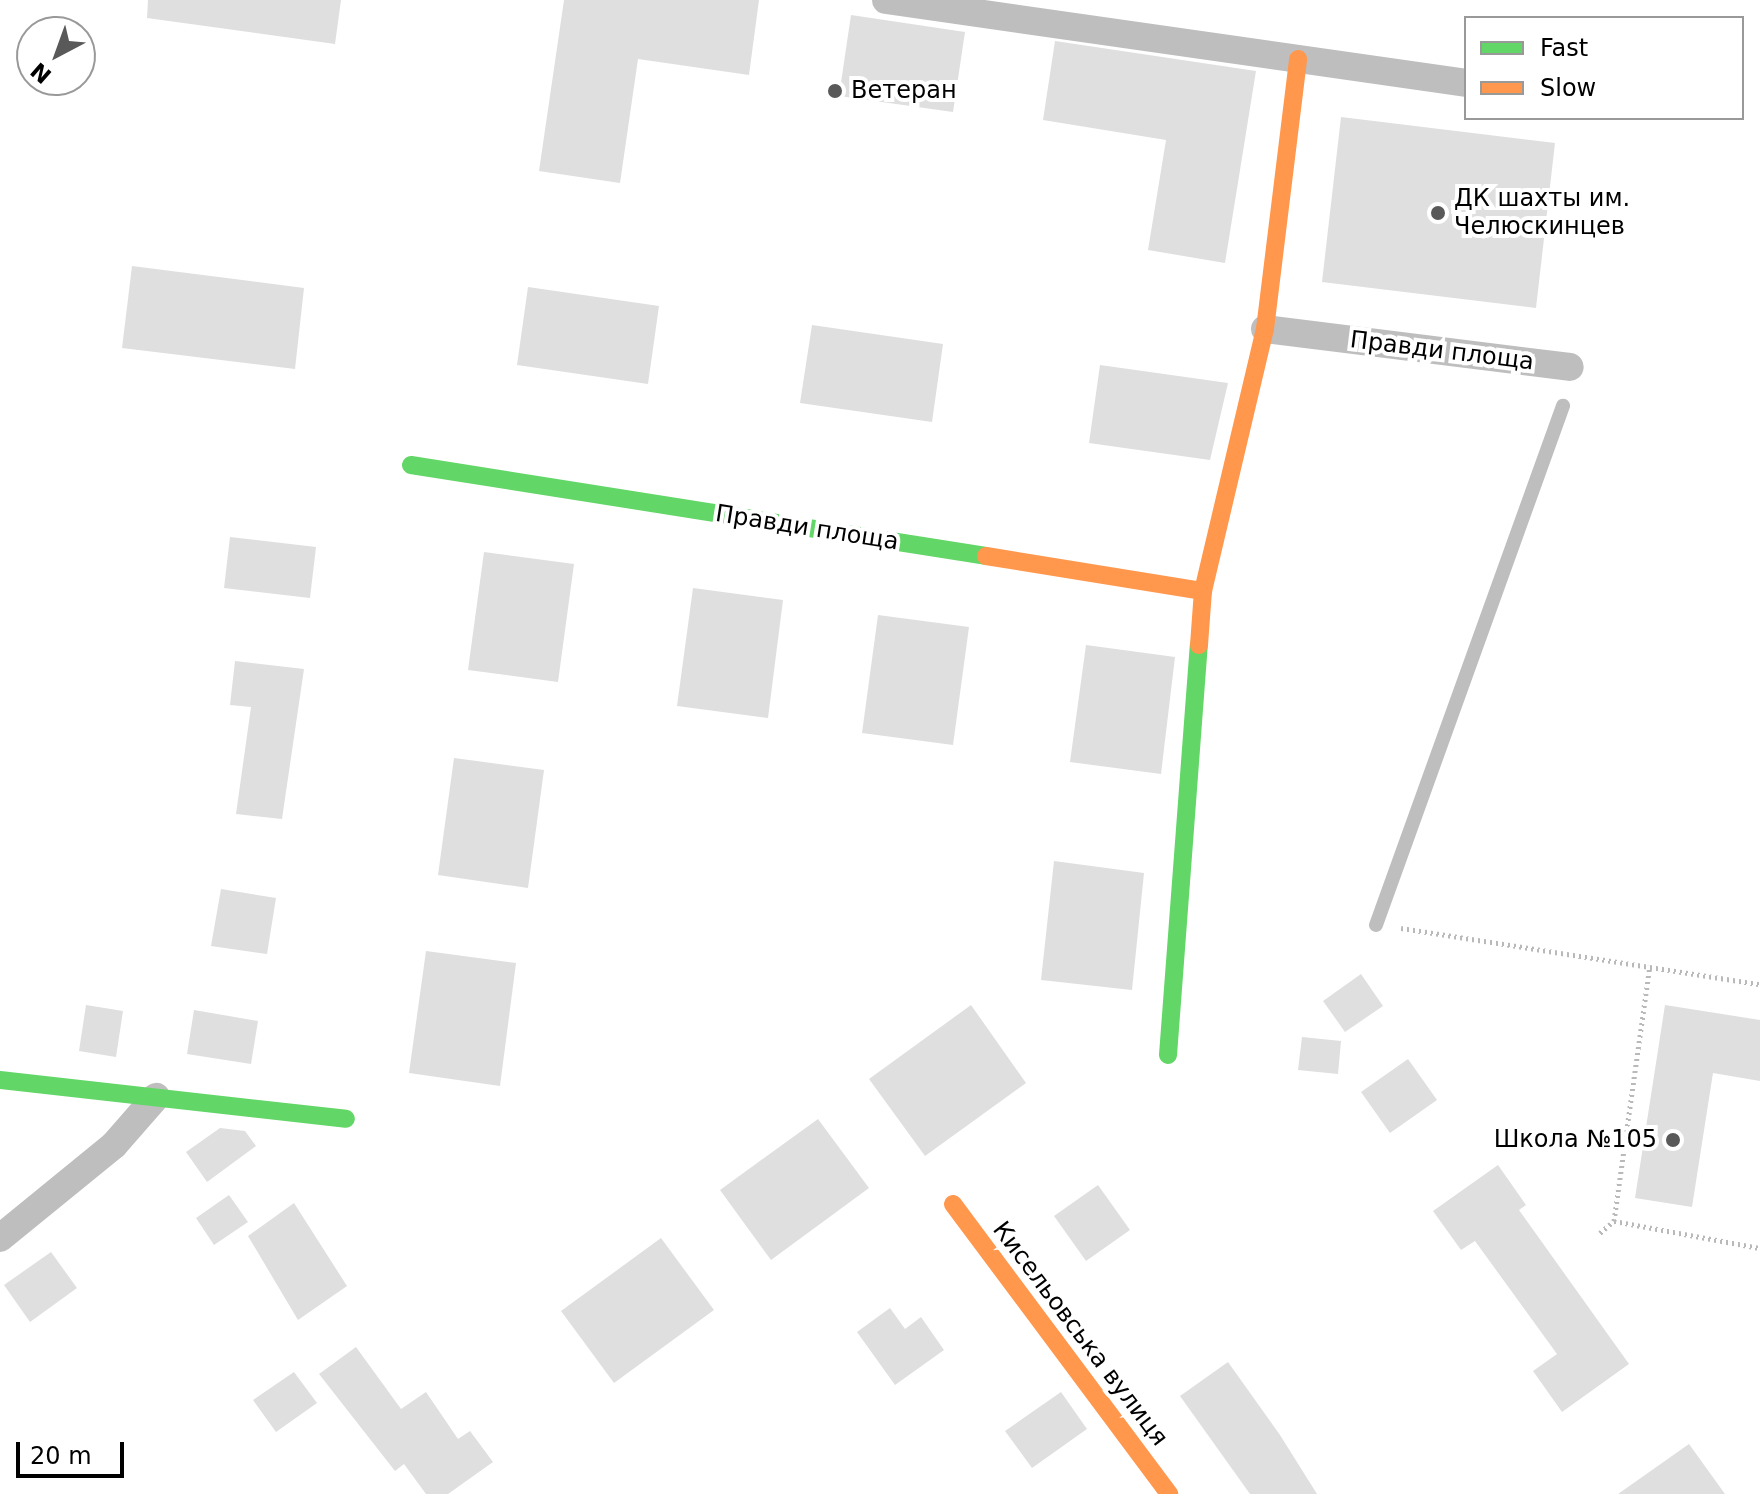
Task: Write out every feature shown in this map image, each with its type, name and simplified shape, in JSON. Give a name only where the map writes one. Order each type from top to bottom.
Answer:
[{"type":"street","points":[[886,0],[1464,83]]},
{"type":"street","points":[[1168,1055],[1203,591],[1265,329],[1298,59]]},
{"type":"street","name":"Правди площа","points":[[1265,329],[1570,367]]},
{"type":"street","name":"Правди площа","points":[[411,465],[1203,591]]},
{"type":"street","points":[[0,1080],[346,1119]]},
{"type":"street","points":[[0,1238],[114,1145],[156,1097]]},
{"type":"street","name":"Кисельовська вулиця","points":[[953,1204],[1169,1494]]},
{"type":"lane","points":[[1376,925],[1563,406]]},
{"type":"path","points":[[1376,925],[1760,984]]},
{"type":"path","points":[[1600,1233],[1614,1221],[1650,966]]},
{"type":"path","points":[[1614,1221],[1760,1248]]},
{"type":"building","points":[[148,0],[341,0],[335,44],[147,18]]},
{"type":"building","points":[[564,0],[759,0],[749,75],[638,59],[620,183],[539,171]]},
{"type":"building","points":[[851,15],[965,32],[953,112],[839,96]]},
{"type":"building","points":[[1055,41],[1256,71],[1225,263],[1148,250],[1166,140],[1043,120]]},
{"type":"building","name":"ДК шахты им. Челюскинцев","points":[[1341,117],[1555,143],[1536,308],[1322,282]]},
{"type":"building","points":[[132,266],[304,288],[295,369],[122,348]]},
{"type":"building","points":[[528,287],[659,306],[648,384],[517,365]]},
{"type":"building","points":[[812,325],[943,344],[932,422],[800,403]]},
{"type":"building","points":[[1100,365],[1228,383],[1210,460],[1089,443]]},
{"type":"building","points":[[230,537],[316,547],[310,598],[224,588]]},
{"type":"building","points":[[484,552],[574,564],[558,682],[468,670]]},
{"type":"building","points":[[693,588],[783,600],[768,718],[677,706]]},
{"type":"building","points":[[878,615],[969,627],[953,745],[862,733]]},
{"type":"building","points":[[1086,645],[1175,657],[1161,774],[1070,762]]},
{"type":"building","points":[[235,661],[304,669],[282,819],[236,814],[251,707],[230,705]]},
{"type":"building","points":[[454,758],[544,770],[528,888],[438,875]]},
{"type":"building","points":[[1054,861],[1144,873],[1132,990],[1041,980]]},
{"type":"building","points":[[221,889],[276,898],[267,954],[211,946]]},
{"type":"building","points":[[426,951],[516,963],[500,1086],[409,1073]]},
{"type":"building","points":[[1361,974],[1383,1006],[1345,1032],[1323,1001]]},
{"type":"building","points":[[86,1005],[123,1011],[116,1057],[79,1051]]},
{"type":"building","points":[[971,1005],[1026,1083],[925,1156],[869,1079]]},
{"type":"building","name":"Школа №105","points":[[1665,1005],[1760,1020],[1760,1081],[1713,1073],[1692,1207],[1635,1198]]},
{"type":"building","points":[[194,1010],[258,1021],[251,1064],[187,1054]]},
{"type":"building","points":[[1302,1037],[1341,1041],[1338,1074],[1298,1070]]},
{"type":"building","points":[[1408,1059],[1437,1100],[1390,1133],[1361,1092]]},
{"type":"building","points":[[818,1119],[869,1188],[771,1260],[720,1190]]},
{"type":"building","points":[[220,1128],[245,1131],[256,1146],[207,1182],[186,1152]]},
{"type":"building","points":[[1498,1165],[1526,1205],[1519,1210],[1629,1364],[1562,1412],[1533,1371],[1557,1354],[1475,1241],[1461,1250],[1433,1211]]},
{"type":"building","points":[[1098,1185],[1130,1230],[1086,1261],[1054,1216]]},
{"type":"building","points":[[229,1195],[248,1222],[214,1245],[196,1218]]},
{"type":"building","points":[[294,1203],[347,1286],[298,1320],[248,1236]]},
{"type":"building","points":[[661,1238],[714,1310],[614,1383],[561,1311]]},
{"type":"building","points":[[51,1252],[77,1288],[30,1322],[4,1285]]},
{"type":"building","points":[[890,1308],[905,1329],[921,1317],[944,1350],[895,1385],[857,1332]]},
{"type":"building","points":[[356,1347],[401,1409],[426,1392],[458,1439],[470,1431],[493,1462],[448,1494],[426,1494],[404,1464],[395,1471],[319,1374]]},
{"type":"building","points":[[1228,1362],[1317,1494],[1250,1494],[1180,1396]]},
{"type":"building","points":[[294,1372],[317,1403],[276,1432],[253,1400]]},
{"type":"building","points":[[1061,1392],[1087,1429],[1032,1468],[1005,1431]]},
{"type":"building","points":[[1689,1444],[1725,1494],[1618,1494]]},
{"type":"traffic: fast","points":[[411,465],[986,556]]},
{"type":"traffic: fast","points":[[1168,1055],[1199,645]]},
{"type":"traffic: fast","points":[[0,1080],[346,1119]]},
{"type":"traffic: slow","points":[[1199,645],[1203,591],[1265,329],[1298,59]]},
{"type":"traffic: slow","points":[[986,556],[1203,591]]},
{"type":"traffic: slow","points":[[953,1204],[1169,1494]]},
{"type":"place","name":"Ветеран","points":[[835,91]]},
{"type":"place","name":"ДК шахты им. Челюскинцев","points":[[1438,213]]},
{"type":"place","name":"Школа №105","points":[[1673,1140]]}]
